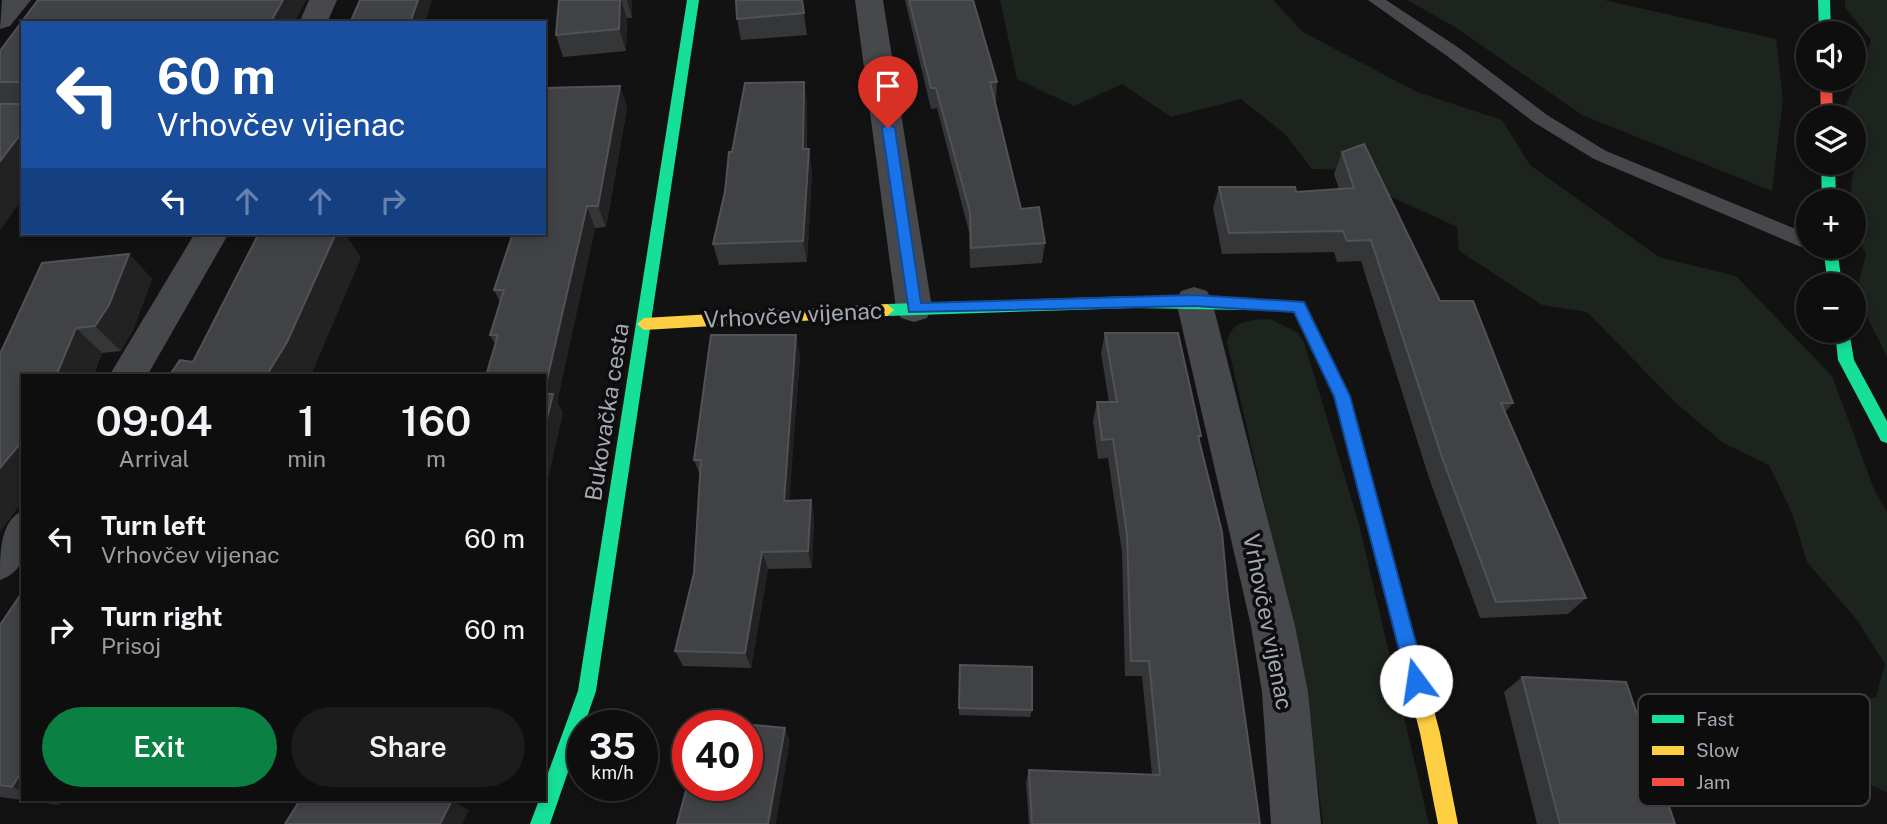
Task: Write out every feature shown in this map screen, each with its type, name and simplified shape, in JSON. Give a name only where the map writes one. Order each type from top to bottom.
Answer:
[{"type":"street","points":[[0,20],[17,0]]},
{"type":"street","points":[[314,21],[323,0]]},
{"type":"street","name":"Bukovačka cesta","points":[[540,824],[587,691],[693,0]]},
{"type":"street","points":[[869,0],[915,308]]},
{"type":"street","points":[[1824,0],[1825,21]]},
{"type":"street","points":[[129,374],[211,235]]},
{"type":"street","name":"Vrhovčev vijenac","points":[[644,324],[915,308],[1194,301],[1299,306],[1342,396],[1430,733],[1448,824]]},
{"type":"street","name":"Vrhovčev vijenac","points":[[1194,301],[1273,626],[1285,692],[1296,824]]},
{"type":"street","points":[[1844,343],[1846,360],[1887,436]]},
{"type":"street","points":[[0,561],[21,531]]},
{"type":"lane","points":[[1376,0],[1454,52],[1541,119],[1600,155],[1796,237]]},
{"type":"shaded area","points":[[1000,0],[1273,0],[1303,32],[1417,92],[1502,120],[1530,165],[1659,257],[1736,276],[1796,338],[1796,343],[1800,343],[1832,376],[1874,489],[1887,512],[1887,792],[1870,785],[1870,699],[1876,697],[1885,664],[1858,621],[1807,562],[1792,513],[1769,465],[1723,443],[1676,403],[1587,312],[1542,305],[1459,251],[1457,227],[1381,192],[1368,170],[1312,169],[1285,134],[1241,99],[1171,117],[1122,84],[1074,106],[1017,79]]},
{"type":"shaded area","points":[[1407,0],[1604,0],[1776,39],[1783,100],[1772,191],[1582,115],[1455,27]]},
{"type":"shaded area","points":[[1845,0],[1887,0],[1887,357],[1866,314],[1866,273],[1861,273],[1866,259],[1866,189],[1851,189],[1853,175],[1866,175],[1866,105],[1846,105],[1852,91],[1866,91],[1866,56],[1871,40],[1866,34],[1866,21],[1856,21],[1845,7]]},
{"type":"shaded area","points":[[1270,319],[1297,332],[1304,342],[1359,524],[1429,824],[1323,824],[1303,670],[1227,342],[1237,325]]},
{"type":"building","points":[[38,0],[283,0],[271,21],[22,21]]},
{"type":"building","points":[[360,0],[418,0],[411,21],[351,21]]},
{"type":"building","points":[[559,0],[620,0],[619,29],[556,35]]},
{"type":"building","points":[[736,0],[802,0],[804,13],[737,19]]},
{"type":"building","points":[[909,0],[973,0],[997,82],[990,82],[1021,209],[1039,207],[1045,243],[971,248],[970,212],[936,88],[931,88]]},
{"type":"building","points":[[21,23],[21,82],[0,82],[0,51]]},
{"type":"building","points":[[804,82],[803,149],[809,149],[803,241],[713,244],[725,192],[729,152],[732,152],[745,83]]},
{"type":"building","points":[[620,86],[598,206],[587,206],[546,384],[546,374],[487,374],[498,335],[490,335],[504,290],[494,290],[512,235],[546,235],[546,88]]},
{"type":"building","points":[[0,104],[21,104],[21,134],[0,161]]},
{"type":"building","points":[[1364,144],[1440,301],[1473,301],[1513,403],[1501,403],[1586,598],[1496,602],[1443,460],[1371,240],[1347,241],[1343,231],[1229,233],[1219,187],[1295,187],[1296,192],[1354,188],[1342,152]]},
{"type":"building","points":[[258,235],[335,235],[287,342],[267,374],[170,374],[180,360],[193,362]]},
{"type":"building","points":[[129,254],[109,305],[95,326],[76,328],[57,374],[21,374],[21,446],[18,446],[0,468],[0,354],[42,263]]},
{"type":"building","points":[[1105,333],[1178,333],[1201,436],[1198,436],[1222,532],[1228,598],[1260,824],[1032,824],[1029,770],[1160,775],[1149,661],[1131,661],[1127,534],[1113,439],[1102,440],[1097,402],[1117,402]]},
{"type":"building","points":[[711,335],[796,335],[784,501],[811,500],[808,551],[762,552],[745,653],[675,651],[694,573],[701,460],[694,460]]},
{"type":"building","points":[[546,394],[553,394],[546,423]]},
{"type":"building","points":[[21,594],[21,772],[12,787],[0,785],[0,625]]},
{"type":"building","points":[[960,665],[1032,667],[1032,710],[959,708]]},
{"type":"building","points":[[1522,677],[1626,682],[1638,717],[1638,806],[1669,806],[1675,824],[1560,824]]},
{"type":"building","points":[[763,726],[785,728],[768,824],[677,824],[683,801],[763,801]]},
{"type":"building","points":[[299,801],[452,801],[440,824],[285,824]]},
{"type":"traffic: fast","points":[[540,824],[587,691],[693,0]]},
{"type":"traffic: fast","points":[[1824,0],[1825,21]]},
{"type":"traffic: fast","points":[[1828,175],[1829,189]]},
{"type":"traffic: fast","points":[[1832,259],[1833,273]]},
{"type":"traffic: fast","points":[[887,310],[1135,302],[1299,306],[1342,396],[1357,452]]},
{"type":"traffic: fast","points":[[1844,343],[1846,360],[1887,436]]},
{"type":"traffic: slow","points":[[644,324],[887,310]]},
{"type":"traffic: slow","points":[[1357,452],[1430,733],[1448,824]]},
{"type":"traffic: jam","points":[[1826,91],[1827,105]]},
{"type":"route","points":[[888,128],[915,308],[1194,301],[1299,306],[1342,396],[1416,681]]}]
